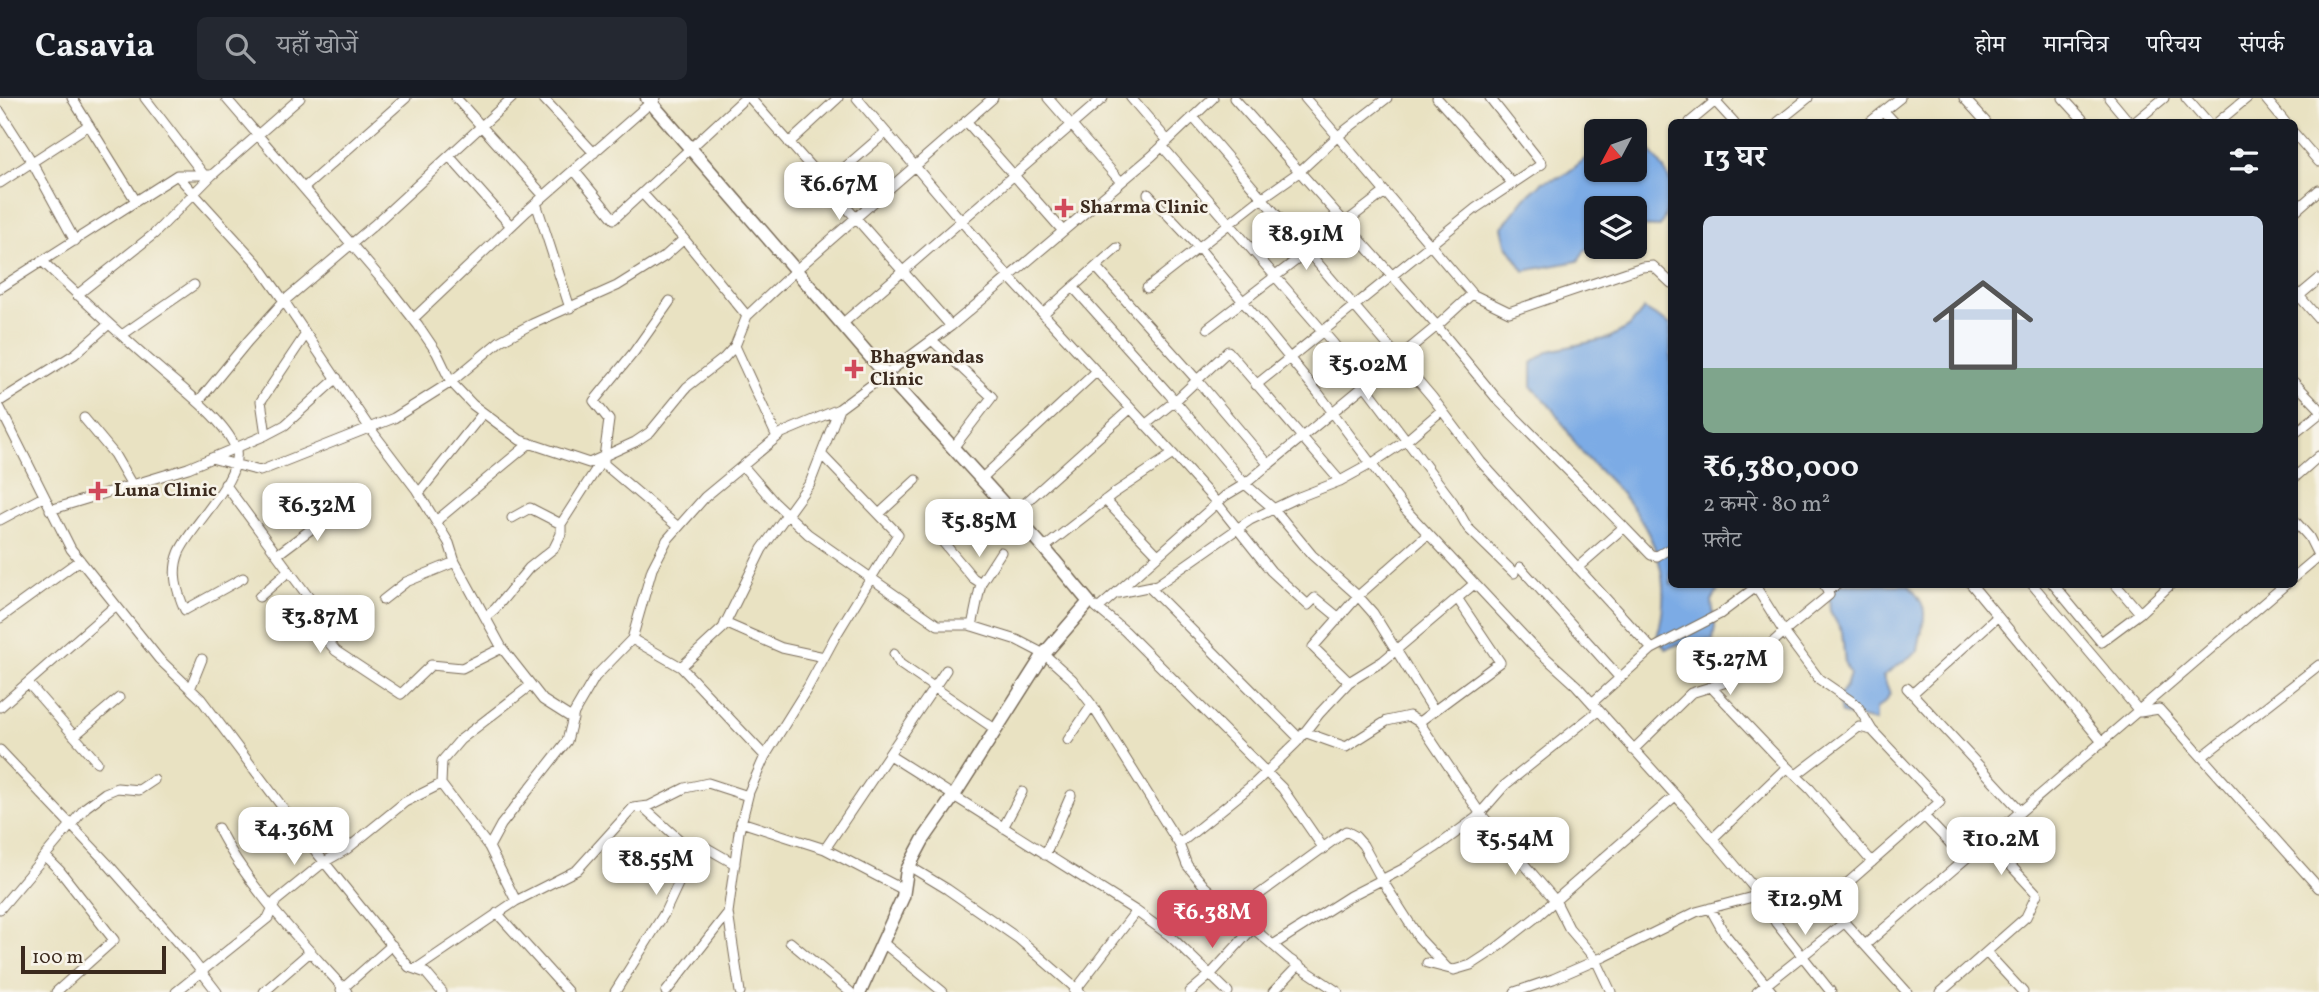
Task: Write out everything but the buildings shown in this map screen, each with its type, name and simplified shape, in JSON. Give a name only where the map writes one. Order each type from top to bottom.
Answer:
[{"type":"street","points":[[72,98],[136,201]]},
{"type":"street","points":[[145,98],[208,175]]},
{"type":"street","points":[[226,98],[413,319],[437,353],[451,382],[483,413],[520,440],[589,463],[650,432],[687,387],[735,346],[747,316],[993,98]]},
{"type":"street","points":[[77,295],[154,234],[195,193],[208,175],[300,98]]},
{"type":"street","points":[[303,188],[406,98]]},
{"type":"street","points":[[456,98],[540,200],[570,308]]},
{"type":"street","points":[[198,402],[285,301],[512,98]]},
{"type":"street","points":[[543,98],[594,153]]},
{"type":"street","points":[[574,170],[614,219],[745,98]]},
{"type":"street","points":[[750,98],[951,327]]},
{"type":"street","points":[[789,143],[838,98]]},
{"type":"street","points":[[857,98],[1009,277],[1217,503],[1271,571],[1308,605],[1315,598],[1338,617]]},
{"type":"street","points":[[1048,98],[1121,182]]},
{"type":"street","points":[[842,324],[1103,98]]},
{"type":"street","points":[[1131,98],[1229,224],[1323,331],[1366,385],[1453,502],[1468,528],[1517,570],[1620,678]]},
{"type":"street","points":[[489,847],[501,825],[567,741],[573,719],[595,677],[632,639],[652,569],[667,540],[705,498],[782,433],[839,409],[951,327],[1121,182],[1213,98]]},
{"type":"street","points":[[1234,98],[1437,326],[1497,399],[1651,555],[1657,556],[1668,550]]},
{"type":"street","points":[[1305,98],[1472,294],[1509,312],[1642,267],[1653,266],[1668,280]]},
{"type":"street","points":[[1147,288],[1299,172],[1338,136],[1387,98]]},
{"type":"street","points":[[1437,98],[1513,184]]},
{"type":"street","points":[[1256,385],[1476,208],[1542,164],[1490,98]]},
{"type":"street","points":[[1783,119],[1808,98]]},
{"type":"street","points":[[1874,119],[1900,98]]},
{"type":"street","points":[[1964,98],[1983,119]]},
{"type":"street","points":[[2063,98],[2082,119]]},
{"type":"street","points":[[2109,98],[2126,119]]},
{"type":"street","points":[[2139,119],[2164,98]]},
{"type":"street","points":[[2186,98],[2204,119]]},
{"type":"street","points":[[2222,119],[2247,98]]},
{"type":"street","points":[[2265,98],[2283,119]]},
{"type":"street","points":[[1693,119],[1715,99],[1732,119]]},
{"type":"street","points":[[413,319],[511,226],[652,100],[842,324],[1094,605],[1282,788],[1324,849]]},
{"type":"street","points":[[1884,111],[1891,119]]},
{"type":"street","points":[[0,112],[32,162],[75,241]]},
{"type":"street","points":[[1193,117],[1399,358],[1481,462],[1652,649]]},
{"type":"street","points":[[966,121],[1063,231]]},
{"type":"street","points":[[0,183],[89,125]]},
{"type":"street","points":[[826,184],[886,132]]},
{"type":"street","points":[[2298,138],[2319,162]]},
{"type":"street","points":[[449,156],[511,226]]},
{"type":"street","points":[[0,288],[177,175],[208,175]]},
{"type":"street","points":[[177,175],[257,263],[369,427],[419,492],[449,543],[455,562],[502,648],[543,700],[573,719]]},
{"type":"street","points":[[2298,208],[2319,190]]},
{"type":"street","points":[[1208,328],[1385,192]]},
{"type":"street","points":[[642,193],[747,316]]},
{"type":"street","points":[[1148,194],[1199,248],[1334,411],[1404,508],[1474,584],[1595,707],[1760,895],[1776,923],[1830,992]]},
{"type":"street","points":[[211,458],[260,471],[394,418],[451,382],[500,341],[617,286],[665,256],[684,239]]},
{"type":"street","points":[[1044,313],[1117,248]]},
{"type":"street","points":[[42,261],[198,402],[236,448],[236,465],[179,552],[175,572],[176,591],[185,610],[243,578]]},
{"type":"street","points":[[1096,267],[1198,380],[1269,465]]},
{"type":"street","points":[[2298,295],[2319,279]]},
{"type":"street","points":[[122,335],[194,285]]},
{"type":"street","points":[[1073,287],[1245,484],[1274,509],[1312,555],[1373,613],[1434,711]]},
{"type":"street","points":[[860,992],[904,890],[909,866],[923,840],[1044,654],[1094,605],[1116,593],[1217,503],[1269,465],[1472,294]]},
{"type":"street","points":[[2298,298],[2319,319]]},
{"type":"street","points":[[670,300],[634,352],[594,401],[609,420],[604,464],[678,527]]},
{"type":"street","points":[[0,401],[75,354],[109,324]]},
{"type":"street","points":[[266,435],[261,401],[306,334]]},
{"type":"street","points":[[932,340],[992,397],[953,448]]},
{"type":"street","points":[[735,346],[777,437]]},
{"type":"street","points":[[1145,425],[1228,351],[1340,481]]},
{"type":"street","points":[[981,479],[1097,371]]},
{"type":"street","points":[[50,510],[188,468],[266,435],[285,425],[337,378]]},
{"type":"street","points":[[2298,389],[2319,408]]},
{"type":"street","points":[[0,408],[43,497],[80,560],[159,659],[190,689],[249,760],[324,862],[409,967],[426,974],[442,992]]},
{"type":"street","points":[[681,667],[725,624],[762,549],[810,483],[839,409]]},
{"type":"street","points":[[1013,514],[1130,409]]},
{"type":"street","points":[[1116,593],[1157,585],[1238,529],[1274,509],[1340,481],[1371,464],[1407,440],[1442,410]]},
{"type":"street","points":[[419,492],[483,413]]},
{"type":"street","points":[[2298,431],[2319,414]]},
{"type":"street","points":[[84,418],[114,454],[132,485]]},
{"type":"street","points":[[436,521],[530,443]]},
{"type":"street","points":[[1044,548],[1105,500],[1173,454]]},
{"type":"street","points":[[740,992],[728,913],[741,822],[748,796],[765,756],[898,534],[822,455]]},
{"type":"street","points":[[2298,474],[2319,456]]},
{"type":"street","points":[[485,617],[529,568],[554,548],[561,534],[561,524],[604,457]]},
{"type":"street","points":[[743,466],[808,534],[938,625],[972,626],[1017,640],[1044,654],[1072,680],[1092,705],[1179,844],[1187,865],[1205,887],[1273,945],[1338,992]]},
{"type":"street","points":[[879,514],[916,480]]},
{"type":"street","points":[[225,484],[325,619],[325,638],[336,651],[401,694],[431,665],[462,668],[502,648]]},
{"type":"street","points":[[0,520],[43,497]]},
{"type":"street","points":[[1105,500],[1158,555]]},
{"type":"street","points":[[513,518],[530,508],[561,524]]},
{"type":"street","points":[[278,554],[338,509]]},
{"type":"street","points":[[2298,525],[2309,537],[2319,556],[2298,574]]},
{"type":"street","points":[[1577,568],[1624,527]]},
{"type":"street","points":[[932,529],[973,578],[981,583]]},
{"type":"street","points":[[1349,682],[1313,647],[1358,596],[1428,534]]},
{"type":"street","points":[[972,626],[981,583],[1001,552]]},
{"type":"street","points":[[0,618],[80,560]]},
{"type":"street","points":[[383,600],[406,582],[455,562]]},
{"type":"street","points":[[259,597],[289,571]]},
{"type":"street","points":[[1179,844],[1266,772],[1349,682],[1383,661],[1474,584]]},
{"type":"street","points":[[1149,587],[1302,735],[1346,747],[1387,721],[1409,716],[1419,722],[1480,813],[1555,900],[1569,928],[1597,960],[1611,992]]},
{"type":"street","points":[[1273,945],[1350,896],[1435,848],[1480,813],[1505,785],[1595,707],[1620,678],[1652,649],[1720,614],[1752,588]]},
{"type":"street","points":[[1756,588],[1784,632],[1819,679],[1857,705],[1872,730],[1940,802],[1826,902]]},
{"type":"street","points":[[1633,750],[1692,693],[1730,681],[1827,597],[1829,593],[1826,588]]},
{"type":"street","points":[[1974,588],[2103,743]]},
{"type":"street","points":[[2035,588],[2140,712]]},
{"type":"street","points":[[2056,588],[2101,642],[2140,613],[2167,588]]},
{"type":"street","points":[[2119,588],[2140,613]]},
{"type":"street","points":[[1865,945],[2281,588]]},
{"type":"street","points":[[1419,722],[1500,662],[1457,598]]},
{"type":"street","points":[[0,707],[115,606]]},
{"type":"street","points":[[1997,617],[1909,691],[2021,811]]},
{"type":"street","points":[[725,624],[782,648],[824,657]]},
{"type":"street","points":[[632,639],[681,667],[765,756]]},
{"type":"street","points":[[894,654],[900,664],[995,729]]},
{"type":"street","points":[[190,689],[202,659]]},
{"type":"street","points":[[2203,756],[2319,664]]},
{"type":"street","points":[[825,849],[946,670]]},
{"type":"street","points":[[28,683],[97,762]]},
{"type":"street","points":[[516,901],[489,847],[441,784],[442,761],[460,740],[531,685]]},
{"type":"street","points":[[1711,687],[1796,775],[1872,862]]},
{"type":"street","points":[[74,736],[119,698]]},
{"type":"street","points":[[1068,740],[1092,705]]},
{"type":"street","points":[[2140,712],[2159,709],[2319,888]]},
{"type":"street","points":[[1796,775],[1859,727],[1872,730]]},
{"type":"street","points":[[0,750],[116,873],[217,992]]},
{"type":"street","points":[[889,755],[1136,911],[1168,935],[1228,992]]},
{"type":"street","points":[[1712,839],[1787,767]]},
{"type":"street","points":[[0,909],[86,807],[117,788],[139,790],[154,780]]},
{"type":"street","points":[[416,969],[516,901],[577,870],[633,808],[649,806],[685,788],[708,783],[748,796]]},
{"type":"street","points":[[176,992],[268,918],[276,901],[324,862],[347,849],[405,802],[441,784]]},
{"type":"street","points":[[1003,828],[1022,792]]},
{"type":"street","points":[[1045,855],[1071,795]]},
{"type":"street","points":[[1427,963],[1454,970],[1471,965],[1494,950],[1675,796]]},
{"type":"street","points":[[615,992],[664,915],[693,852],[642,807]]},
{"type":"street","points":[[1924,816],[1965,859]]},
{"type":"street","points":[[741,822],[825,849],[904,890]]},
{"type":"street","points":[[218,828],[229,850],[343,991],[392,945]]},
{"type":"street","points":[[1235,912],[1346,831],[1363,845],[1381,880],[1419,937],[1447,968]]},
{"type":"street","points":[[1945,992],[2026,917],[2037,894],[1987,840]]},
{"type":"street","points":[[700,845],[735,864]]},
{"type":"street","points":[[46,857],[114,940],[56,992]]},
{"type":"street","points":[[909,866],[1019,939],[1076,991],[1136,911]]},
{"type":"street","points":[[1515,992],[1597,960],[1696,912],[1760,895],[1826,902],[1907,992]]},
{"type":"street","points":[[1710,908],[1724,933],[1768,989]]},
{"type":"street","points":[[666,992],[728,913]]},
{"type":"street","points":[[498,914],[568,992]]},
{"type":"street","points":[[1757,992],[1768,989],[1801,957],[1845,922]]},
{"type":"street","points":[[1189,992],[1210,975],[1253,928]]},
{"type":"street","points":[[790,942],[850,992]]},
{"type":"street","points":[[882,942],[943,992]]},
{"type":"street","points":[[264,992],[311,951]]},
{"type":"street","points":[[1987,953],[2023,992]]},
{"type":"street","points":[[1273,992],[1299,965]]},
{"type":"water","points":[[1647,148],[1668,176],[1667,212],[1660,227],[1647,226],[1647,196],[1584,196],[1584,252],[1578,261],[1524,271],[1506,244],[1502,227],[1525,198],[1543,182],[1563,176],[1584,160],[1584,182],[1647,182]]},
{"type":"water","points":[[1644,309],[1668,323],[1668,588],[1719,588],[1712,601],[1715,626],[1713,640],[1687,641],[1666,649],[1657,637],[1663,597],[1659,561],[1653,543],[1621,493],[1584,455],[1554,411],[1532,387],[1532,363],[1549,351],[1609,338],[1629,327]]},
{"type":"water","points":[[1828,588],[1911,588],[1924,609],[1918,651],[1883,676],[1890,693],[1886,701],[1876,709],[1876,721],[1841,714],[1838,698],[1850,674],[1845,664],[1842,632],[1830,611]]},
{"type":"place","name":"Sharma Clinic","points":[[1064,208]]},
{"type":"place","name":"Bhagwandas Clinic","points":[[854,369]]},
{"type":"place","name":"Luna Clinic","points":[[98,491]]}]
